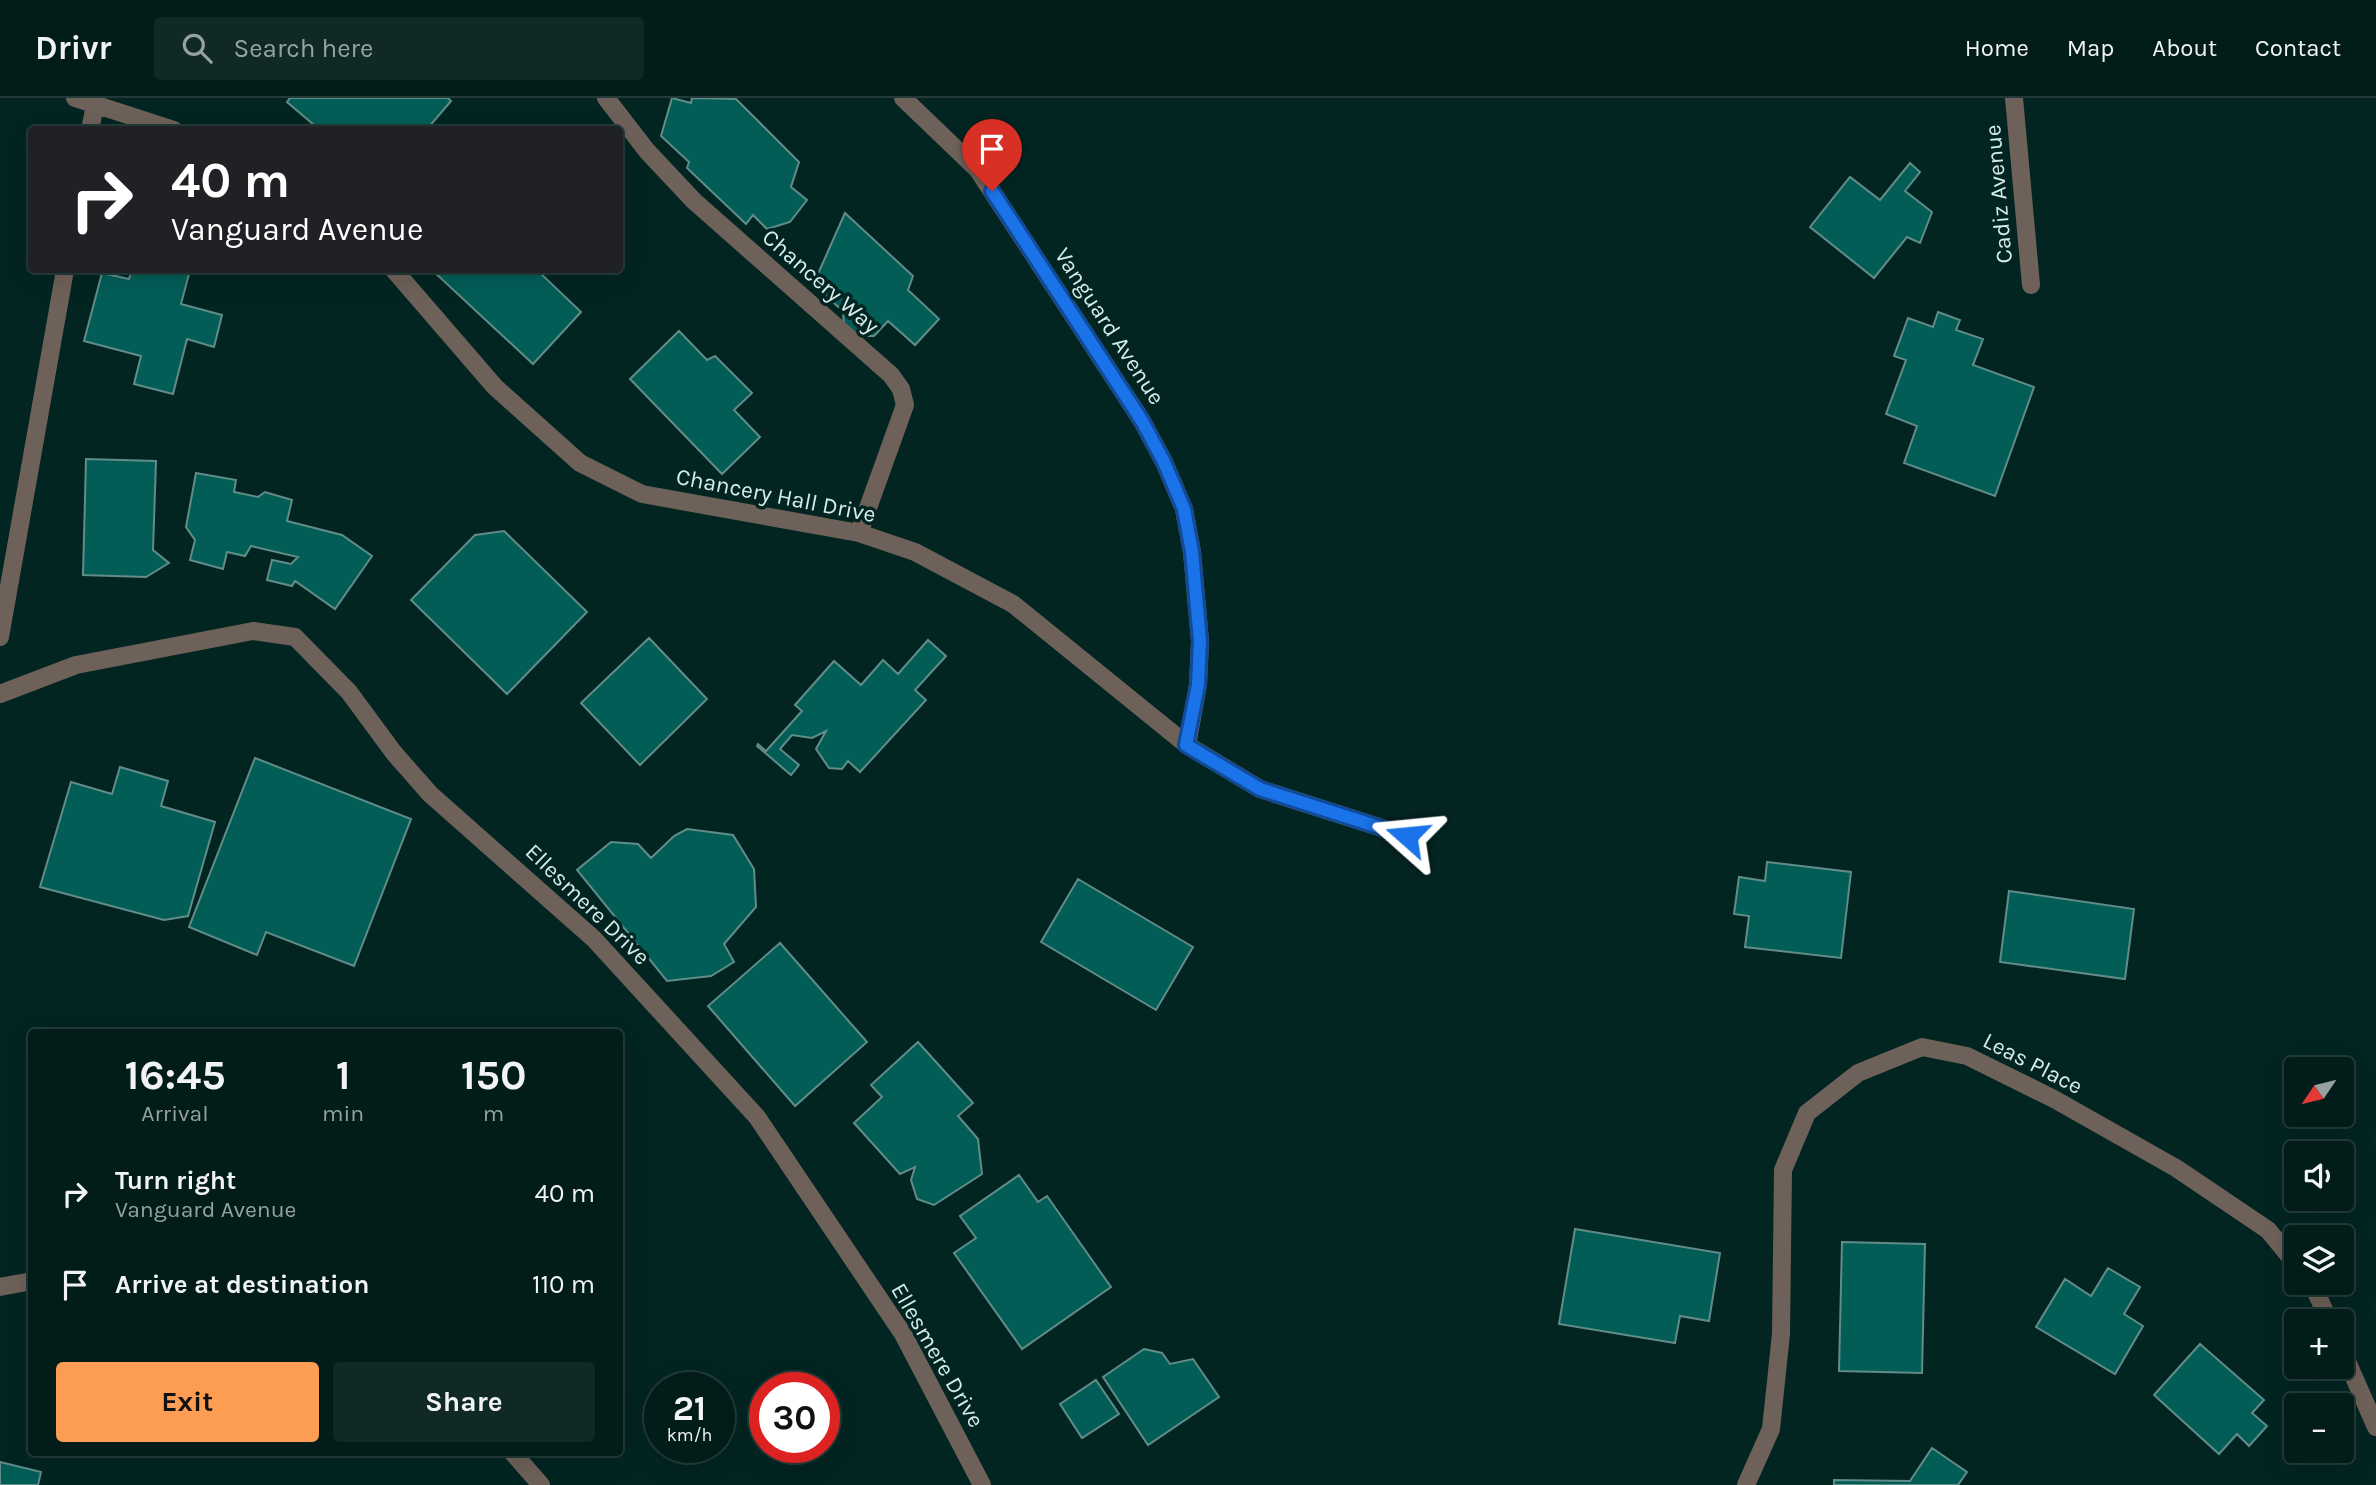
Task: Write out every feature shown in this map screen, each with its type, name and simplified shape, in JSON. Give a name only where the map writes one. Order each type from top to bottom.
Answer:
[{"type":"street","points":[[75,98],[161,126]]},
{"type":"street","name":"Chancery Way","points":[[606,98],[647,151],[694,201],[891,375],[901,389],[905,405],[859,533]]},
{"type":"street","name":"Vanguard Avenue","points":[[903,98],[978,170],[1142,421],[1164,462],[1184,509],[1192,552],[1200,641],[1198,685],[1186,745]]},
{"type":"street","name":"Cadiz Avenue","points":[[2014,98],[2031,285]]},
{"type":"street","points":[[91,126],[95,105]]},
{"type":"street","points":[[0,637],[64,273]]},
{"type":"street","name":"Chancery Hall Drive","points":[[397,273],[495,387],[580,463],[642,494],[859,533],[915,552],[1013,604],[1186,745],[1260,789],[1407,836]]},
{"type":"street","name":"Ellesmere Drive","points":[[0,694],[76,665],[253,631],[295,636],[349,692],[394,754],[430,794],[594,939],[757,1117],[903,1334],[982,1485]]},
{"type":"street","name":"Leas Place","points":[[1746,1485],[1771,1429],[1782,1334],[1783,1170],[1807,1113],[1857,1073],[1922,1047],[1967,1056],[2054,1100],[2176,1168],[2268,1230],[2284,1249]]},
{"type":"street","points":[[0,1287],[28,1283]]},
{"type":"street","points":[[2354,1377],[2376,1427]]},
{"type":"street","points":[[516,1456],[541,1485]]},
{"type":"building","points":[[290,98],[448,98],[451,101],[430,126],[315,126],[287,102]]},
{"type":"building","points":[[672,98],[691,103],[692,98],[736,99],[799,162],[791,187],[807,200],[790,222],[767,229],[753,215],[746,224],[687,168],[689,162],[661,136]]},
{"type":"building","points":[[1910,163],[1920,172],[1905,191],[1932,212],[1920,243],[1907,237],[1874,278],[1810,227],[1850,177],[1880,200]]},
{"type":"building","points":[[845,213],[913,276],[908,290],[939,319],[915,345],[888,321],[874,336],[856,336],[844,326],[843,311],[813,285]]},
{"type":"building","points":[[102,273],[129,279],[131,273],[189,273],[181,304],[222,315],[214,347],[187,339],[173,394],[134,384],[141,356],[84,341]]},
{"type":"building","points":[[435,273],[540,273],[581,312],[533,364]]},
{"type":"building","points":[[1938,312],[1960,320],[1956,330],[1983,339],[1973,365],[2034,387],[1995,496],[1904,463],[1917,426],[1886,414],[1906,360],[1894,356],[1908,318],[1933,327]]},
{"type":"building","points":[[679,331],[707,360],[715,356],[752,393],[734,410],[760,437],[722,474],[630,379]]},
{"type":"building","points":[[86,459],[156,461],[153,550],[169,563],[146,577],[83,575]]},
{"type":"building","points":[[196,473],[236,480],[234,492],[258,497],[265,492],[292,500],[287,521],[342,535],[372,556],[335,609],[295,581],[292,586],[267,580],[272,560],[291,564],[298,557],[251,546],[245,556],[227,552],[223,569],[190,560],[195,540],[186,527]]},
{"type":"building","points":[[504,531],[587,612],[507,694],[411,600],[475,535]]},
{"type":"building","points":[[649,638],[707,699],[640,765],[581,703]]},
{"type":"building","points":[[928,640],[946,656],[915,690],[926,700],[860,772],[848,761],[842,769],[829,768],[816,749],[826,731],[812,738],[792,735],[780,749],[799,765],[791,775],[757,746],[758,744],[766,751],[802,711],[795,705],[834,661],[861,685],[883,660],[898,674]]},
{"type":"building","points":[[255,758],[411,819],[354,966],[266,932],[257,955],[189,927]]},
{"type":"building","points":[[120,767],[168,781],[161,806],[215,822],[188,916],[164,920],[40,887],[71,782],[112,794]]},
{"type":"building","points":[[687,829],[733,835],[754,869],[756,907],[724,944],[734,962],[711,976],[667,981],[577,870],[611,842],[638,844],[651,858],[674,836]]},
{"type":"building","points":[[1767,862],[1851,872],[1841,958],[1745,947],[1749,916],[1734,914],[1739,877],[1765,881]]},
{"type":"building","points":[[1078,879],[1193,947],[1156,1010],[1041,942]]},
{"type":"building","points":[[2009,891],[2134,909],[2125,979],[2000,962]]},
{"type":"building","points":[[780,943],[867,1042],[795,1106],[708,1006]]},
{"type":"building","points":[[918,1042],[973,1103],[958,1116],[978,1139],[982,1174],[934,1205],[917,1199],[911,1180],[915,1167],[900,1174],[854,1123],[882,1097],[871,1085]]},
{"type":"building","points":[[1019,1175],[1038,1202],[1047,1196],[1111,1287],[1022,1349],[954,1253],[976,1238],[960,1216]]},
{"type":"building","points":[[1575,1229],[1720,1253],[1709,1321],[1680,1316],[1675,1343],[1559,1324]]},
{"type":"building","points":[[1842,1242],[1925,1244],[1922,1373],[1839,1371]]},
{"type":"building","points":[[2108,1268],[2140,1287],[2124,1314],[2143,1326],[2115,1374],[2036,1327],[2065,1279],[2091,1296]]},
{"type":"building","points":[[2200,1344],[2264,1400],[2252,1413],[2267,1426],[2249,1446],[2237,1434],[2219,1454],[2154,1395]]},
{"type":"building","points":[[1144,1349],[1162,1353],[1170,1364],[1193,1359],[1219,1397],[1148,1445],[1103,1377]]},
{"type":"building","points":[[1096,1380],[1119,1414],[1082,1438],[1060,1404]]},
{"type":"building","points":[[1932,1448],[1967,1472],[1958,1485],[1834,1485],[1834,1480],[1910,1481]]},
{"type":"building","points":[[0,1462],[41,1472],[38,1485],[0,1485]]},
{"type":"route","points":[[992,191],[1063,296],[1142,421],[1164,462],[1184,509],[1192,552],[1200,641],[1198,685],[1186,745],[1260,789],[1407,836]]}]
